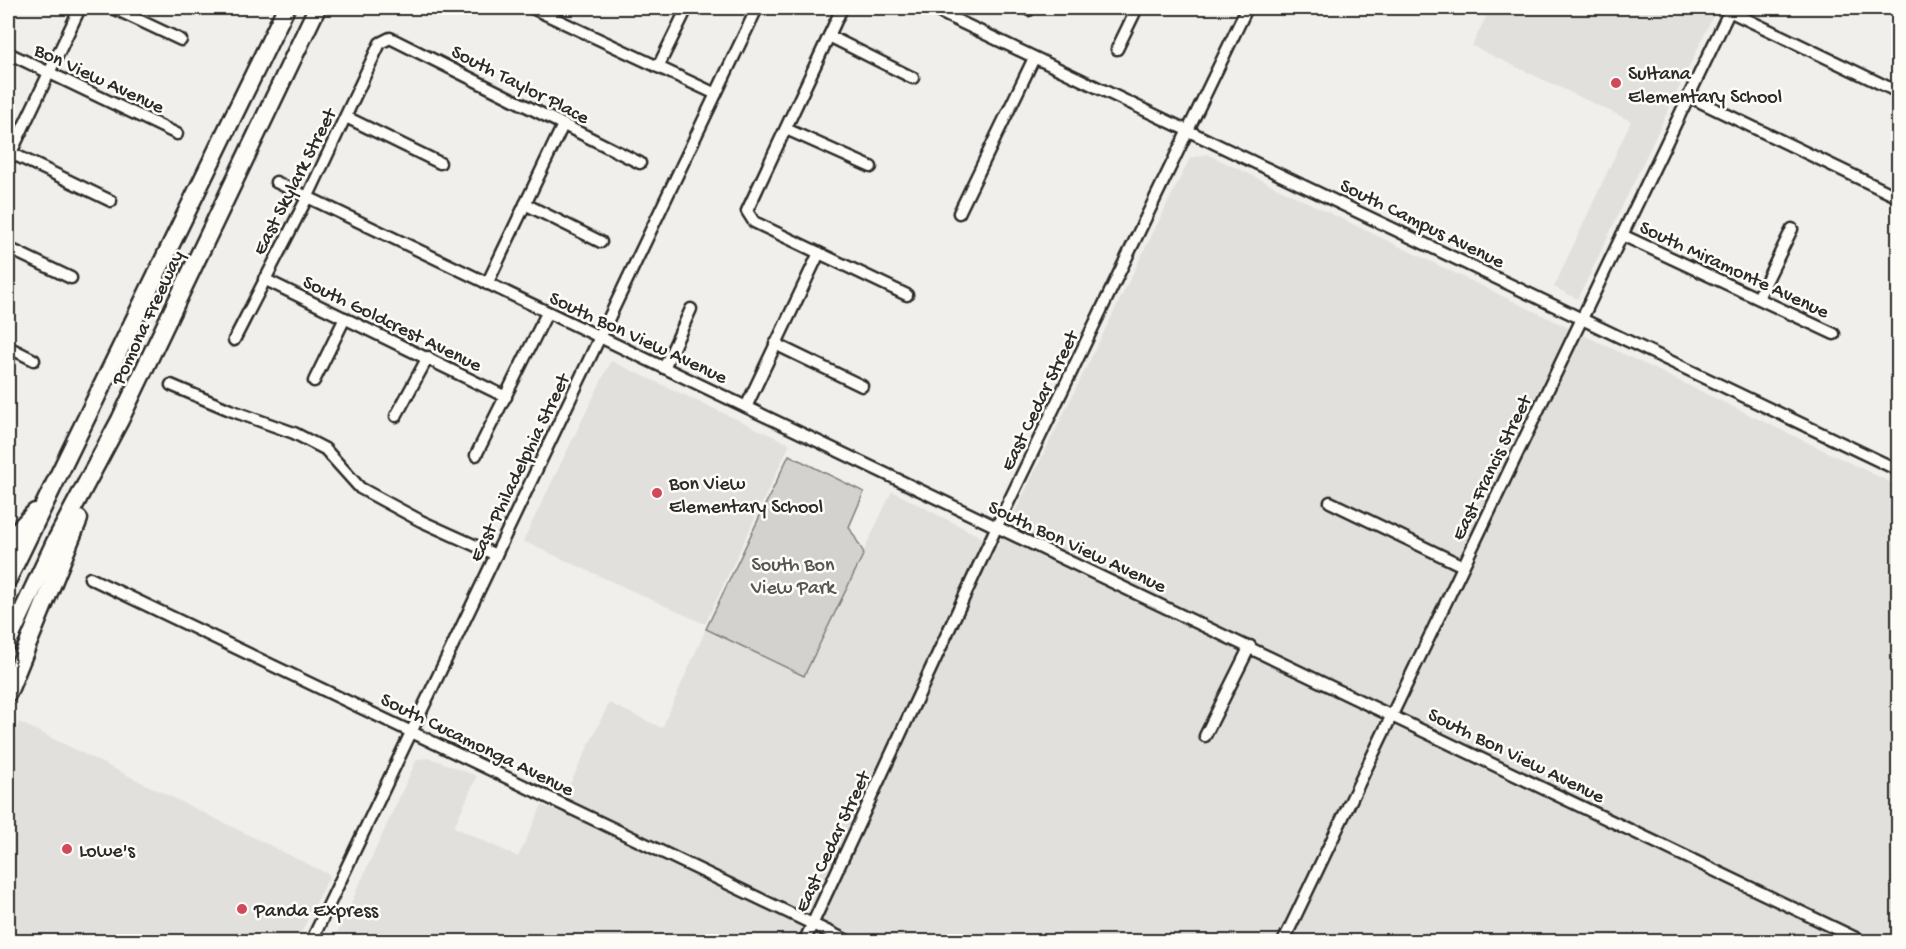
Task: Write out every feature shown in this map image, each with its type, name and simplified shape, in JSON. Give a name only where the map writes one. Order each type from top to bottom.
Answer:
[{"type":"highway","name":"Pomona Freeway","points":[[8,579],[286,8]]},
{"type":"highway","name":"Pomona Freeway","points":[[8,642],[56,542],[120,420],[317,8]]},
{"type":"highway","points":[[8,693],[120,420]]},
{"type":"highway","points":[[8,548],[19,529],[44,503]]},
{"type":"street","points":[[80,8],[9,156],[111,201]]},
{"type":"street","points":[[113,8],[181,40]]},
{"type":"street","points":[[532,8],[716,94]]},
{"type":"street","points":[[658,67],[687,8]]},
{"type":"street","name":"East Philadelphia Street","points":[[311,942],[757,8]]},
{"type":"street","points":[[842,8],[747,211],[754,222],[907,295]]},
{"type":"street","name":"South Campus Avenue","points":[[931,8],[1189,129],[1899,470]]},
{"type":"street","points":[[1117,49],[1137,8]]},
{"type":"street","name":"East Cedar Street","points":[[804,942],[997,526],[1247,8]]},
{"type":"street","points":[[1730,9],[1899,92]]},
{"type":"street","name":"East Francis Street","points":[[1283,942],[1730,9]]},
{"type":"street","points":[[829,36],[913,78]]},
{"type":"street","name":"South Taylor Place","points":[[384,39],[390,38],[640,164]]},
{"type":"street","name":"East Skylark Street","points":[[234,340],[307,198],[380,43],[384,39]]},
{"type":"street","name":"Bon View Avenue","points":[[8,53],[177,134]]},
{"type":"street","points":[[959,213],[1034,58]]},
{"type":"street","points":[[1688,96],[1899,197]]},
{"type":"street","points":[[346,117],[440,163]]},
{"type":"street","points":[[487,284],[563,125]]},
{"type":"street","points":[[786,129],[871,167]]},
{"type":"street","name":"South Bon View Avenue","points":[[276,182],[1393,714],[1864,942]]},
{"type":"street","points":[[525,204],[601,242]]},
{"type":"street","points":[[1758,298],[1792,229]]},
{"type":"street","name":"South Miramonte Avenue","points":[[1622,235],[1834,334]]},
{"type":"street","points":[[8,248],[71,278]]},
{"type":"street","points":[[746,407],[819,253]]},
{"type":"street","name":"South Goldcrest Avenue","points":[[264,279],[506,397]]},
{"type":"street","points":[[664,368],[691,309]]},
{"type":"street","points":[[476,455],[547,313]]},
{"type":"street","points":[[314,381],[345,318]]},
{"type":"street","points":[[775,344],[862,386]]},
{"type":"street","points":[[8,347],[34,360]]},
{"type":"street","points":[[396,416],[428,357]]},
{"type":"street","points":[[171,384],[230,410],[294,433],[325,449],[360,488],[471,545],[473,550],[495,557]]},
{"type":"street","points":[[1330,502],[1463,566]]},
{"type":"street","name":"South Cucamonga Avenue","points":[[90,578],[850,942]]},
{"type":"street","points":[[1205,736],[1250,646]]},
{"type":"shaded area","name":"Sultana Elementary School","points":[[1490,8],[1717,8],[1578,299],[1554,287],[1631,121],[1472,46]]},
{"type":"shaded area","points":[[1207,154],[1898,486],[1898,941],[333,942],[417,759],[430,758],[477,776],[454,827],[518,857],[542,805],[557,811],[609,703],[662,728],[706,629],[805,676],[892,491],[998,546],[1190,158]]},
{"type":"shaded area","name":"Bon View Elementary School","points":[[611,361],[790,444],[705,624],[523,541]]},
{"type":"shaded area","points":[[19,722],[330,875],[297,941],[8,941],[8,759]]},
{"type":"green space","name":"South Bon View Park","points":[[789,455],[864,492],[849,527],[864,553],[804,676],[706,629]]},
{"type":"place","name":"Sultana Elementary School","points":[[1616,83]]},
{"type":"place","name":"Bon View Elementary School","points":[[657,493]]},
{"type":"place","name":"Lowe's","points":[[67,849]]},
{"type":"place","name":"Panda Express","points":[[242,909]]}]
